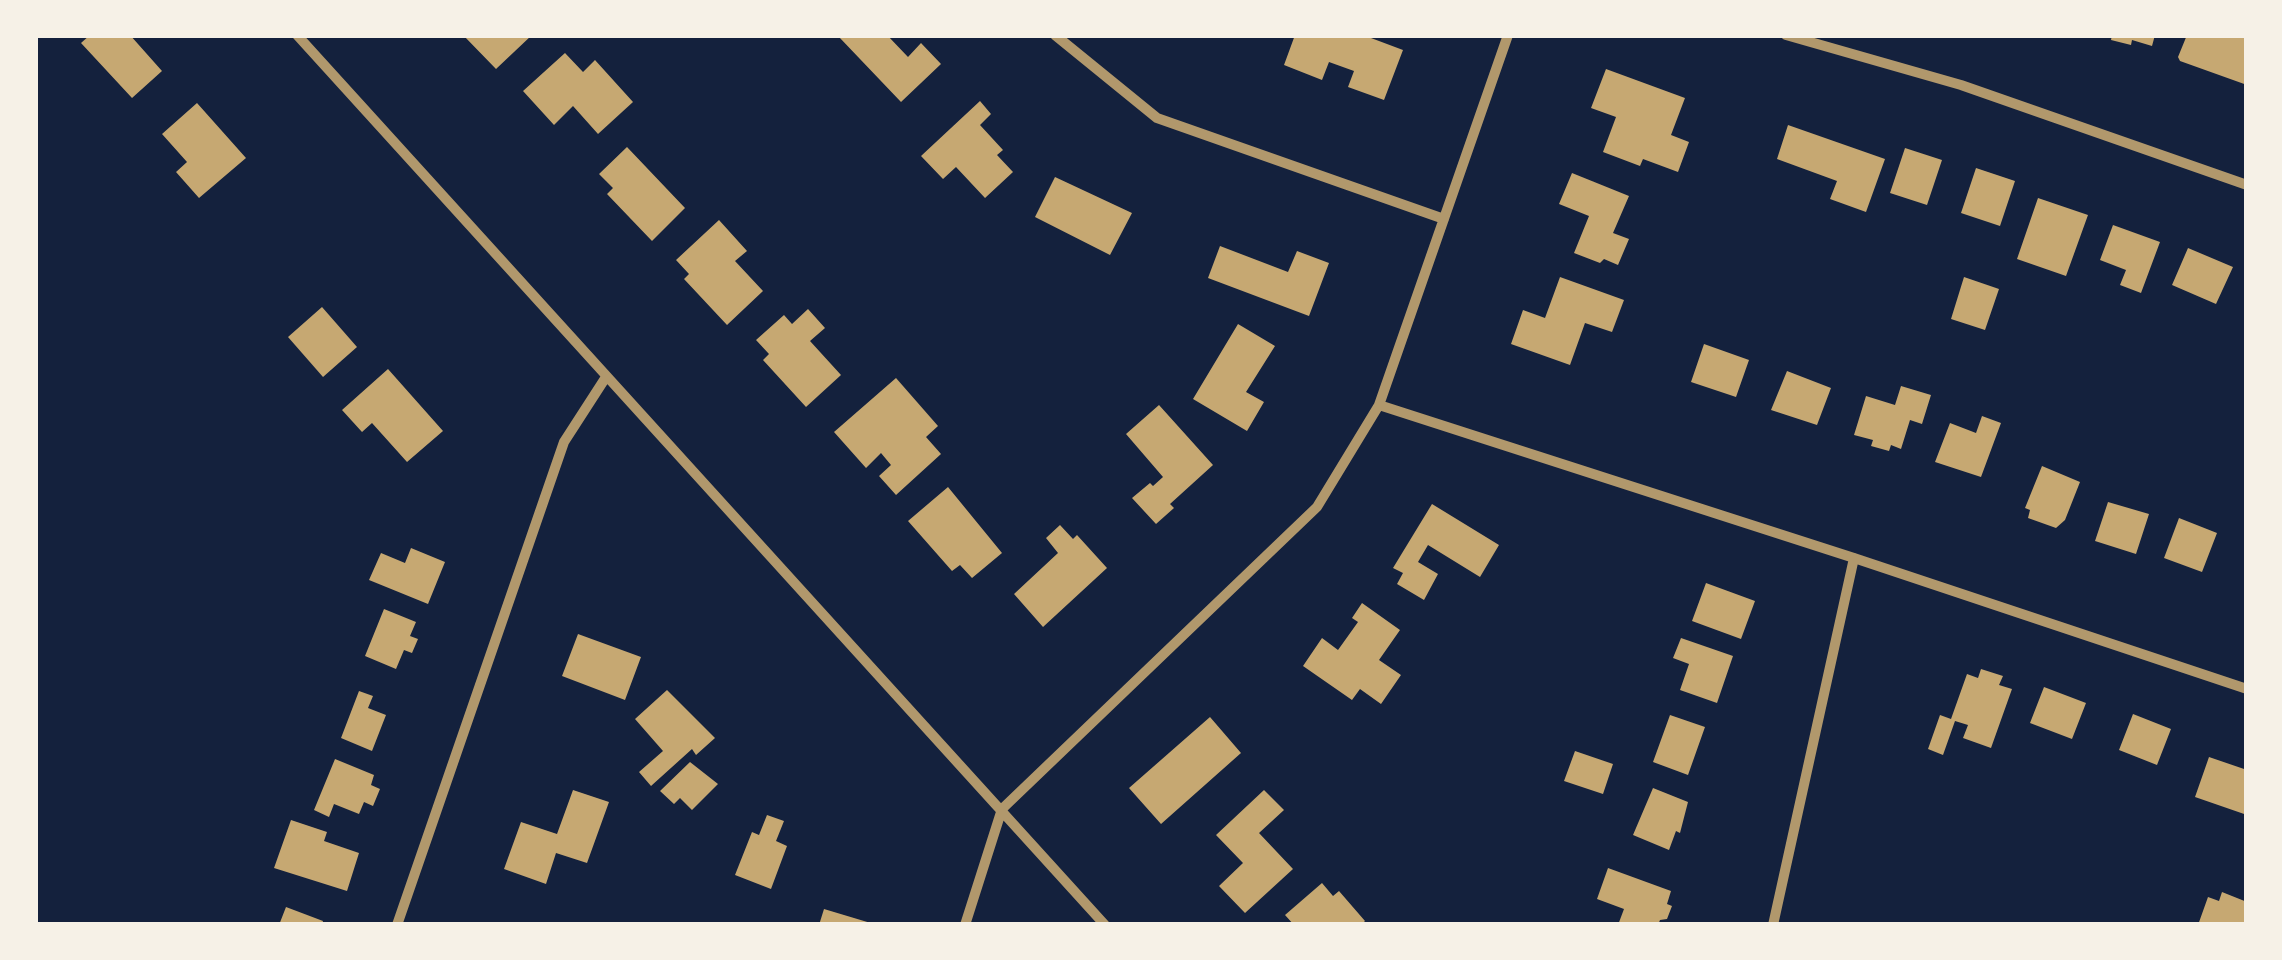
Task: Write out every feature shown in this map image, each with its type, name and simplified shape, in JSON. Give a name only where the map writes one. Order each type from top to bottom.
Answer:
[{"type":"street","points":[[297,35],[1105,925]]},
{"type":"street","points":[[1055,35],[1156,118],[1444,219]]},
{"type":"street","points":[[965,925],[1002,809],[1317,507],[1378,405],[1508,35]]},
{"type":"street","points":[[1786,35],[1961,85],[2247,185]]},
{"type":"street","points":[[398,925],[564,442],[606,376]]},
{"type":"street","points":[[1378,405],[2247,690]]},
{"type":"street","points":[[1772,925],[1854,558]]},
{"type":"building","points":[[90,35],[130,35],[162,71],[132,98],[81,43]]},
{"type":"building","points":[[463,35],[532,35],[496,69]]},
{"type":"building","points":[[841,35],[887,35],[908,57],[921,43],[941,64],[901,102]]},
{"type":"building","points":[[1295,35],[1363,35],[1403,50],[1384,100],[1348,87],[1354,71],[1329,62],[1322,80],[1284,65]]},
{"type":"building","points":[[2112,35],[2155,35],[2152,46],[2132,40],[2131,45],[2111,40]]},
{"type":"building","points":[[2187,35],[2247,35],[2247,85],[2180,61]]},
{"type":"building","points":[[565,53],[583,72],[595,60],[633,102],[598,134],[573,106],[554,125],[523,91]]},
{"type":"building","points":[[1606,69],[1685,98],[1671,135],[1689,142],[1678,172],[1643,159],[1640,166],[1603,152],[1616,117],[1591,108]]},
{"type":"building","points":[[980,101],[991,114],[980,125],[1003,150],[997,155],[1013,172],[985,198],[956,167],[943,179],[921,156]]},
{"type":"building","points":[[197,103],[246,158],[199,198],[176,172],[187,162],[162,134]]},
{"type":"building","points":[[1788,125],[1885,159],[1866,212],[1830,199],[1837,181],[1777,159]]},
{"type":"building","points":[[627,147],[685,208],[652,241],[607,194],[613,188],[599,174]]},
{"type":"building","points":[[1905,148],[1942,160],[1927,205],[1890,193]]},
{"type":"building","points":[[1976,168],[2015,181],[2000,226],[1961,213]]},
{"type":"building","points":[[1572,173],[1629,196],[1613,233],[1629,239],[1618,265],[1574,253],[1589,216],[1559,204]]},
{"type":"building","points":[[1055,177],[1132,213],[1110,255],[1035,217]]},
{"type":"building","points":[[2038,198],[2088,215],[2066,276],[2017,259]]},
{"type":"building","points":[[719,220],[747,251],[735,261],[763,291],[727,325],[684,279],[689,274],[676,260]]},
{"type":"building","points":[[2113,225],[2160,242],[2141,293],[2120,285],[2126,270],[2100,260]]},
{"type":"building","points":[[1220,246],[1288,272],[1297,251],[1329,263],[1309,316],[1208,278]]},
{"type":"building","points":[[2188,248],[2233,267],[2216,304],[2172,285]]},
{"type":"building","points":[[1560,277],[1624,300],[1612,332],[1585,323],[1570,365],[1511,344],[1523,310],[1545,318]]},
{"type":"building","points":[[1964,277],[1999,289],[1985,330],[1951,319]]},
{"type":"building","points":[[322,307],[357,347],[323,377],[288,337]]},
{"type":"building","points":[[808,309],[825,328],[810,341],[841,375],[806,407],[763,360],[769,354],[756,340],[784,315],[792,324]]},
{"type":"building","points":[[1238,324],[1275,346],[1246,392],[1264,402],[1247,431],[1193,399]]},
{"type":"building","points":[[1704,344],[1749,360],[1736,397],[1691,382]]},
{"type":"building","points":[[388,369],[443,431],[407,462],[372,423],[362,432],[342,410]]},
{"type":"building","points":[[1787,371],[1831,388],[1817,425],[1771,410]]},
{"type":"building","points":[[896,378],[938,426],[926,437],[941,454],[896,495],[879,476],[891,465],[881,453],[866,468],[834,432]]},
{"type":"building","points":[[1901,386],[1931,395],[1922,424],[1910,420],[1901,449],[1891,445],[1889,451],[1871,446],[1873,440],[1854,435],[1866,396],[1895,405]]},
{"type":"building","points":[[1159,405],[1213,465],[1170,504],[1174,508],[1156,524],[1132,498],[1163,477],[1126,434]]},
{"type":"building","points":[[1982,416],[2001,423],[1981,477],[1935,462],[1950,423],[1976,433]]},
{"type":"building","points":[[2042,466],[2080,482],[2065,520],[2056,528],[2028,518],[2030,510],[2025,508]]},
{"type":"building","points":[[948,487],[1002,553],[972,578],[960,565],[952,571],[908,521]]},
{"type":"building","points":[[2108,502],[2149,514],[2136,554],[2095,541]]},
{"type":"building","points":[[1432,504],[1499,545],[1480,577],[1428,545],[1418,562],[1438,574],[1424,600],[1397,584],[1403,573],[1393,568]]},
{"type":"building","points":[[2179,518],[2217,533],[2202,572],[2164,558]]},
{"type":"building","points":[[1060,525],[1073,539],[1077,535],[1107,568],[1043,627],[1014,594],[1058,553],[1046,538]]},
{"type":"building","points":[[411,548],[445,562],[428,604],[369,580],[381,553],[405,563]]},
{"type":"building","points":[[1706,583],[1755,601],[1741,639],[1692,621]]},
{"type":"building","points":[[1362,603],[1400,630],[1379,660],[1401,675],[1381,704],[1360,689],[1352,700],[1303,666],[1322,638],[1338,650],[1358,622],[1352,618]]},
{"type":"building","points":[[384,609],[416,622],[410,636],[418,639],[412,653],[404,650],[396,669],[365,656]]},
{"type":"building","points":[[578,634],[641,657],[625,700],[562,676]]},
{"type":"building","points":[[1681,638],[1733,656],[1717,703],[1680,690],[1689,664],[1673,658]]},
{"type":"building","points":[[1981,669],[2003,676],[1999,685],[2012,689],[1991,748],[1963,738],[1968,725],[1955,721],[1943,755],[1928,749],[1940,715],[1951,719],[1967,674],[1978,678]]},
{"type":"building","points":[[2044,687],[2086,703],[2072,739],[2030,723]]},
{"type":"building","points":[[667,690],[715,738],[696,755],[692,749],[651,786],[639,772],[663,751],[635,719]]},
{"type":"building","points":[[359,691],[373,696],[368,708],[386,715],[372,751],[341,738]]},
{"type":"building","points":[[2133,714],[2171,729],[2157,765],[2119,750]]},
{"type":"building","points":[[1670,715],[1705,727],[1688,775],[1653,762]]},
{"type":"building","points":[[1210,717],[1241,753],[1161,824],[1129,788]]},
{"type":"building","points":[[1575,751],[1613,764],[1603,794],[1564,781]]},
{"type":"building","points":[[2209,757],[2247,770],[2247,815],[2195,797]]},
{"type":"building","points":[[335,759],[374,775],[371,785],[380,789],[373,806],[364,802],[359,814],[334,804],[329,817],[314,810]]},
{"type":"building","points":[[690,762],[718,784],[692,810],[680,798],[674,804],[660,791]]},
{"type":"building","points":[[1653,788],[1688,802],[1680,833],[1676,831],[1669,850],[1633,835]]},
{"type":"building","points":[[573,790],[609,802],[587,863],[556,853],[546,884],[504,869],[521,822],[557,834]]},
{"type":"building","points":[[1264,790],[1284,810],[1259,833],[1293,869],[1245,913],[1219,886],[1243,863],[1216,835]]},
{"type":"building","points":[[767,815],[784,821],[776,841],[787,846],[771,889],[735,875],[752,832],[759,835]]},
{"type":"building","points":[[291,820],[327,832],[324,841],[359,853],[347,891],[274,868]]},
{"type":"building","points":[[1608,868],[1671,891],[1667,904],[1672,906],[1667,919],[1660,920],[1658,925],[1618,925],[1624,909],[1597,899]]},
{"type":"building","points":[[1322,883],[1333,896],[1339,891],[1365,921],[1361,925],[1294,925],[1285,915]]},
{"type":"building","points":[[2222,892],[2247,902],[2247,925],[2198,925],[2208,897],[2219,901]]},
{"type":"building","points":[[286,907],[323,921],[322,925],[279,925]]},
{"type":"building","points":[[824,909],[874,924],[819,925]]}]
